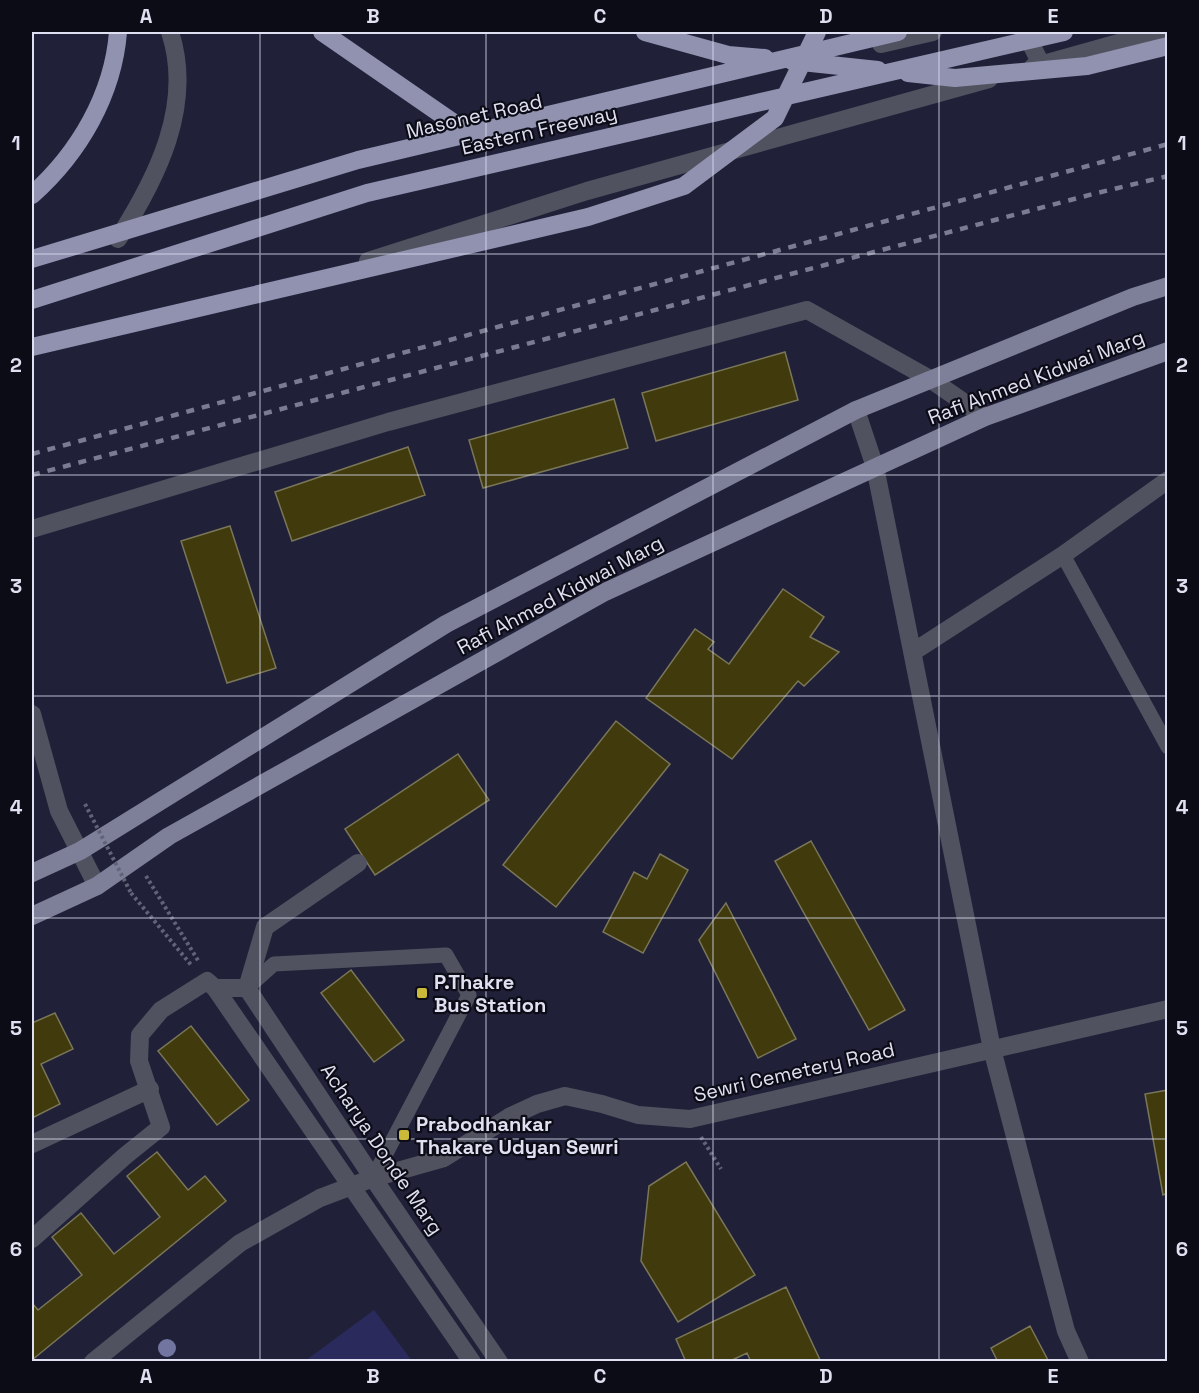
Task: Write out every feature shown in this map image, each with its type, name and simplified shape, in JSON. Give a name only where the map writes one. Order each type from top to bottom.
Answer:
[{"type":"highway","points":[[32,195],[58,169],[83,135],[103,97],[112,73],[118,32]]},
{"type":"highway","points":[[322,32],[477,139]]},
{"type":"highway","points":[[645,32],[728,55],[955,78],[1087,66],[1167,46]]},
{"type":"highway","points":[[32,347],[588,218],[684,186],[775,118],[817,32]]},
{"type":"highway","points":[[863,32],[892,37]]},
{"type":"highway","name":"Eastern Freeway","points":[[32,300],[367,193],[1064,32]]},
{"type":"highway","name":"Eastern Freeway","points":[[32,258],[358,160],[892,37]]},
{"type":"main road","name":"Rafi Ahmed Kidwai Marg","points":[[32,873],[80,851],[446,624],[856,410],[1133,297],[1167,286]]},
{"type":"main road","name":"Rafi Ahmed Kidwai Marg","points":[[32,916],[97,886],[169,836],[605,592],[985,417],[1167,351]]},
{"type":"street","points":[[118,239],[144,196],[163,156],[171,130],[176,106],[178,75],[175,48],[170,32]]},
{"type":"street","name":"Masonet Road","points":[[32,265],[373,163],[892,37],[933,32]]},
{"type":"street","points":[[1025,32],[1041,64]]},
{"type":"street","points":[[32,356],[150,320],[244,301],[587,191],[1158,32]]},
{"type":"street","points":[[32,529],[388,422],[807,310],[930,379],[985,417]]},
{"type":"street","points":[[856,410],[875,466],[993,1049],[1066,1331],[1080,1362]]},
{"type":"street","points":[[913,652],[1063,555],[1167,480]]},
{"type":"street","points":[[32,714],[59,811],[97,886]]},
{"type":"street","points":[[32,1239],[161,1127],[139,1061],[140,1035],[161,1010],[211,984],[247,988],[265,927],[358,863]]},
{"type":"street","points":[[211,984],[353,1186],[472,1362]]},
{"type":"street","name":"Acharya Donde Marg","points":[[247,988],[499,1362]]},
{"type":"street","name":"Sewri Cemetery Road","points":[[93,1362],[240,1243],[320,1198],[373,1178],[444,1158],[509,1117],[537,1104],[566,1096],[638,1115],[690,1119],[1167,1009]]},
{"type":"street","points":[[32,1144],[150,1089]]},
{"type":"lane","points":[[1063,555],[1167,747]]},
{"type":"lane","points":[[247,988],[274,964],[446,955],[469,995],[373,1178]]},
{"type":"path","points":[[85,804],[131,893],[178,951],[211,984]]},
{"type":"path","points":[[136,859],[211,984]]},
{"type":"path","points":[[690,1119],[721,1169]]},
{"type":"shaded area","points":[[374,1310],[412,1361],[305,1361]]},
{"type":"building","points":[[785,352],[798,400],[656,441],[642,393]]},
{"type":"building","points":[[614,399],[628,448],[483,488],[469,440]]},
{"type":"building","points":[[408,447],[425,495],[292,541],[275,492]]},
{"type":"building","points":[[230,526],[276,668],[227,683],[181,541]]},
{"type":"building","points":[[783,589],[824,617],[810,637],[839,652],[804,686],[798,681],[732,759],[646,698],[695,629],[714,642],[708,649],[729,664]]},
{"type":"building","points":[[616,721],[670,764],[556,907],[503,865]]},
{"type":"building","points":[[458,754],[489,800],[375,875],[345,829]]},
{"type":"building","points":[[811,841],[905,1010],[869,1030],[775,861]]},
{"type":"building","points":[[660,854],[688,870],[643,953],[603,932],[634,872],[647,879]]},
{"type":"building","points":[[726,903],[796,1039],[758,1058],[699,940]]},
{"type":"building","points":[[351,970],[404,1040],[374,1062],[321,993]]},
{"type":"building","points":[[55,1013],[73,1049],[41,1064],[60,1104],[32,1118],[32,1023]]},
{"type":"building","points":[[191,1026],[249,1100],[217,1125],[158,1051]]},
{"type":"building","points":[[1168,1090],[1168,1193],[1163,1195],[1145,1094]]},
{"type":"building","points":[[157,1152],[188,1190],[205,1176],[226,1201],[32,1360],[32,1303],[38,1310],[82,1275],[52,1237],[81,1213],[114,1254],[160,1217],[127,1176]]},
{"type":"building","points":[[686,1162],[755,1275],[678,1322],[641,1261],[649,1186]]},
{"type":"building","points":[[786,1287],[821,1362],[751,1362],[747,1353],[728,1362],[686,1362],[676,1339]]},
{"type":"building","points":[[1030,1326],[1049,1362],[998,1362],[991,1348]]},
{"type":"railway","points":[[32,454],[1168,144]]},
{"type":"railway","points":[[32,475],[1168,176]]},
{"type":"place","name":"P.Thakre Bus Station","points":[[422,993]]},
{"type":"place","name":"Prabodhankar Thakare Udyan Sewri","points":[[404,1135]]}]
